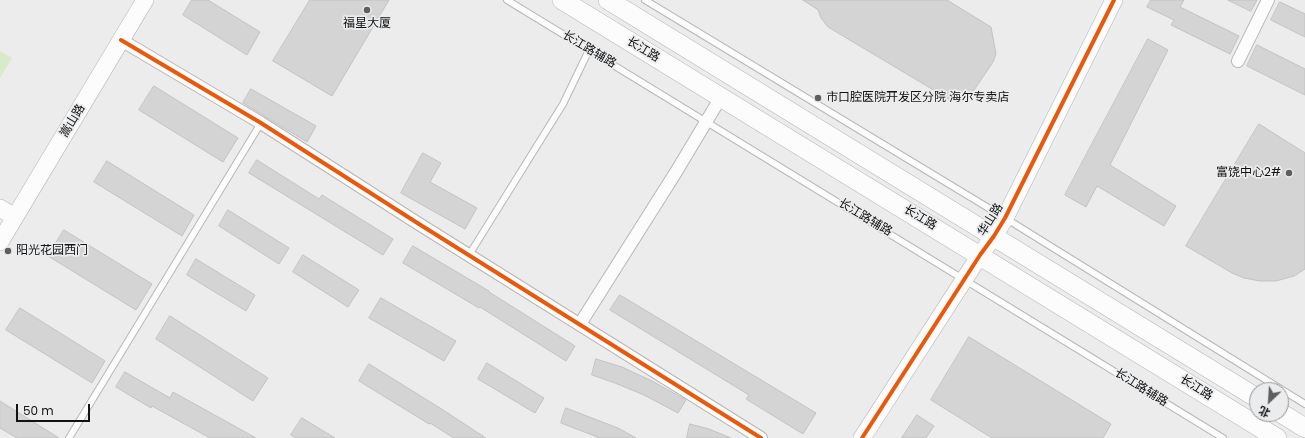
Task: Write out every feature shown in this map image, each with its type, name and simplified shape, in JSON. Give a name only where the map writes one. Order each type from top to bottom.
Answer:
[{"type":"main road","name":"长江路","points":[[562,0],[1277,438]]},
{"type":"main road","name":"长江路","points":[[608,0],[1249,393]]},
{"type":"main road","points":[[1289,418],[1305,428]]},
{"type":"street","name":"嵩山路","points":[[0,242],[145,0]]},
{"type":"street","name":"华山路","points":[[862,438],[980,255],[1006,218],[1114,0]]},
{"type":"street","points":[[1238,61],[1268,0]]},
{"type":"street","points":[[121,40],[261,123],[761,438]]},
{"type":"street","points":[[580,324],[721,97]]},
{"type":"street","points":[[0,208],[15,217]]},
{"type":"lane","name":"长江路辅路","points":[[507,0],[1223,438]]},
{"type":"lane","points":[[645,0],[1006,218],[1305,404]]},
{"type":"lane","points":[[469,255],[563,104],[589,50]]},
{"type":"lane","points":[[69,438],[261,123]]},
{"type":"green space","points":[[0,51],[12,58],[0,78]]},
{"type":"building","points":[[192,0],[208,0],[260,32],[247,55],[183,15]]},
{"type":"building","points":[[310,0],[389,0],[332,96],[273,61]]},
{"type":"building","points":[[803,0],[947,0],[991,27],[996,54],[993,62],[968,99],[960,102],[952,101],[828,27],[821,18],[818,10]]},
{"type":"building","points":[[1151,0],[1184,0],[1180,7],[1239,36],[1230,54],[1171,25],[1174,20],[1147,7]]},
{"type":"building","points":[[1228,0],[1257,0],[1251,11]]},
{"type":"building","points":[[1280,2],[1305,14],[1305,37],[1271,20]]},
{"type":"building","points":[[1148,39],[1168,50],[1110,165],[1176,206],[1164,226],[1097,186],[1086,207],[1065,195]]},
{"type":"building","points":[[1257,45],[1305,69],[1305,95],[1247,66]]},
{"type":"building","points":[[154,86],[238,138],[223,162],[139,110]]},
{"type":"building","points":[[251,89],[316,126],[307,142],[243,103]]},
{"type":"building","points":[[1259,124],[1305,153],[1305,269],[1294,276],[1276,281],[1260,281],[1244,278],[1232,273],[1186,246]]},
{"type":"building","points":[[423,153],[441,163],[430,182],[477,208],[465,229],[401,193]]},
{"type":"building","points":[[257,160],[319,199],[322,195],[393,239],[383,255],[249,173]]},
{"type":"building","points":[[107,161],[194,215],[182,236],[94,182]]},
{"type":"building","points":[[228,210],[289,248],[279,264],[219,226]]},
{"type":"building","points":[[64,230],[152,284],[136,310],[48,256]]},
{"type":"building","points":[[413,246],[489,291],[575,346],[566,361],[480,307],[479,308],[403,263]]},
{"type":"building","points":[[303,255],[359,290],[348,307],[293,272]]},
{"type":"building","points":[[196,259],[255,295],[246,311],[187,275]]},
{"type":"building","points":[[620,295],[816,413],[803,434],[746,399],[749,395],[610,310]]},
{"type":"building","points":[[381,298],[456,341],[444,361],[369,318]]},
{"type":"building","points":[[20,308],[105,361],[92,383],[6,330]]},
{"type":"building","points":[[170,316],[268,378],[253,401],[156,339]]},
{"type":"building","points":[[969,337],[1111,424],[1103,438],[992,438],[931,400]]},
{"type":"building","points":[[596,359],[622,367],[652,381],[686,400],[678,413],[644,395],[592,375]]},
{"type":"building","points":[[487,363],[544,398],[535,413],[478,379]]},
{"type":"building","points":[[369,364],[486,438],[454,438],[359,381]]},
{"type":"building","points":[[125,372],[170,398],[173,392],[256,438],[210,438],[152,406],[151,408],[116,387]]},
{"type":"building","points":[[0,401],[59,438],[17,438],[0,428]]},
{"type":"building","points":[[566,408],[618,428],[636,438],[600,438],[561,423]]},
{"type":"building","points":[[917,415],[934,426],[926,438],[902,438]]},
{"type":"building","points":[[302,418],[335,438],[296,438],[291,435]]},
{"type":"building","points":[[690,424],[709,429],[731,438],[687,438]]},
{"type":"cycle path","points":[[862,438],[1005,218],[1114,0]]},
{"type":"cycle path","points":[[121,40],[261,123],[419,224],[761,438]]},
{"type":"place","name":"福星大厦","points":[[367,10]]},
{"type":"place","name":"市口腔医院开发区分院 海尔专卖店","points":[[818,98]]},
{"type":"place","name":"富饶中心2#","points":[[1289,173]]},
{"type":"place","name":"阳光花园西门","points":[[8,251]]}]
